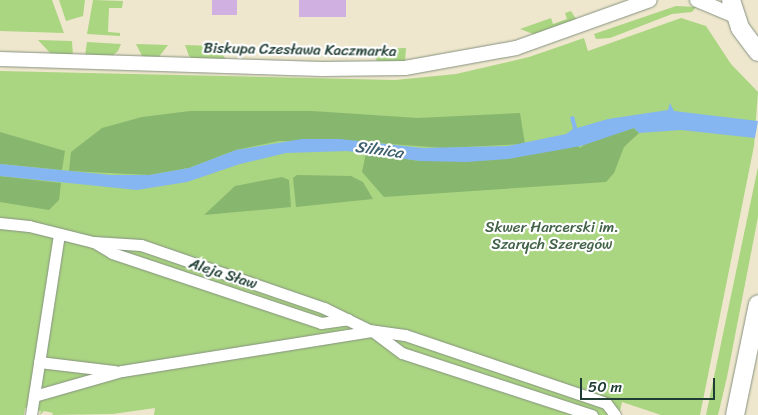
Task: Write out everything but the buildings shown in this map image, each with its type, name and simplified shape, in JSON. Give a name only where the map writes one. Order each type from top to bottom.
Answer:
[{"type":"street","name":"Biskupa Czesława Kaczmarka","points":[[0,58],[394,69],[450,62],[516,48],[618,6],[650,0]]},
{"type":"street","points":[[696,0],[733,8],[744,35],[758,52]]},
{"type":"street","name":"Aleja Sław","points":[[0,224],[29,226],[93,242],[141,245],[324,308],[373,331],[402,352],[592,415]]},
{"type":"street","points":[[31,415],[59,234]]},
{"type":"street","name":"Aleja Sław","points":[[93,242],[112,253],[321,323],[348,319]]},
{"type":"street","points":[[735,415],[758,304]]},
{"type":"street","points":[[321,323],[335,336]]},
{"type":"street","points":[[34,396],[122,371],[373,331]]},
{"type":"street","name":"Aleja Sław","points":[[373,331],[405,335],[606,403],[615,415]]},
{"type":"street","points":[[39,362],[122,371]]},
{"type":"green space","points":[[0,0],[52,0],[64,33],[0,31]]},
{"type":"green space","points":[[59,0],[85,0],[83,16],[66,21]]},
{"type":"green space","points":[[93,0],[123,1],[122,8],[109,8],[108,32],[120,33],[120,36],[87,34]]},
{"type":"green space","points":[[676,6],[696,7],[692,12],[672,14],[610,38],[596,39],[594,34]]},
{"type":"green space","points":[[571,11],[578,22],[536,35],[520,29],[551,18],[553,24],[567,19],[565,13]]},
{"type":"green space","name":"Skwer Harcerski im. Szarych Szeregów","points":[[681,18],[706,26],[731,64],[758,92],[754,146],[700,415],[661,415],[622,402],[619,415],[154,415],[155,408],[113,414],[52,415],[53,413],[44,411],[40,415],[41,411],[25,408],[24,415],[0,415],[0,71],[395,80],[456,74],[529,57],[584,38],[588,51]]},
{"type":"green space","points":[[38,40],[72,41],[73,56],[52,55]]},
{"type":"green space","points":[[87,42],[121,44],[118,51],[111,57],[85,56]]},
{"type":"green space","points":[[136,44],[168,45],[158,58],[143,58]]},
{"type":"green space","points":[[185,45],[214,46],[227,60],[194,60],[189,56]]},
{"type":"green space","points":[[406,48],[405,62],[378,63],[371,49]]},
{"type":"green space","points":[[190,111],[312,111],[418,118],[520,113],[525,144],[443,148],[365,142],[279,141],[236,150],[189,168],[149,175],[69,171],[71,152],[102,128],[142,117]]},
{"type":"green space","points":[[634,128],[639,133],[624,147],[614,173],[606,182],[384,197],[362,172],[366,153],[420,161],[494,160],[576,144],[580,148],[590,140]]},
{"type":"green space","points":[[0,132],[65,151],[62,170],[0,164]]},
{"type":"green space","points":[[758,167],[758,217],[727,377],[718,415],[706,415]]},
{"type":"green space","points":[[297,175],[351,176],[363,182],[373,199],[296,207],[293,178]]},
{"type":"green space","points":[[0,176],[61,183],[59,200],[49,210],[0,202]]},
{"type":"green space","points":[[282,177],[289,180],[291,207],[204,215],[235,186]]},
{"type":"water","name":"Silnica","points":[[670,103],[674,111],[758,121],[755,138],[681,130],[639,133],[634,128],[581,146],[508,159],[466,162],[420,161],[347,151],[286,153],[240,164],[187,182],[137,190],[0,176],[0,164],[111,175],[149,175],[189,168],[236,150],[302,139],[340,139],[423,148],[508,146],[566,134],[573,129],[570,117],[574,116],[577,128],[608,119],[668,110]]}]
